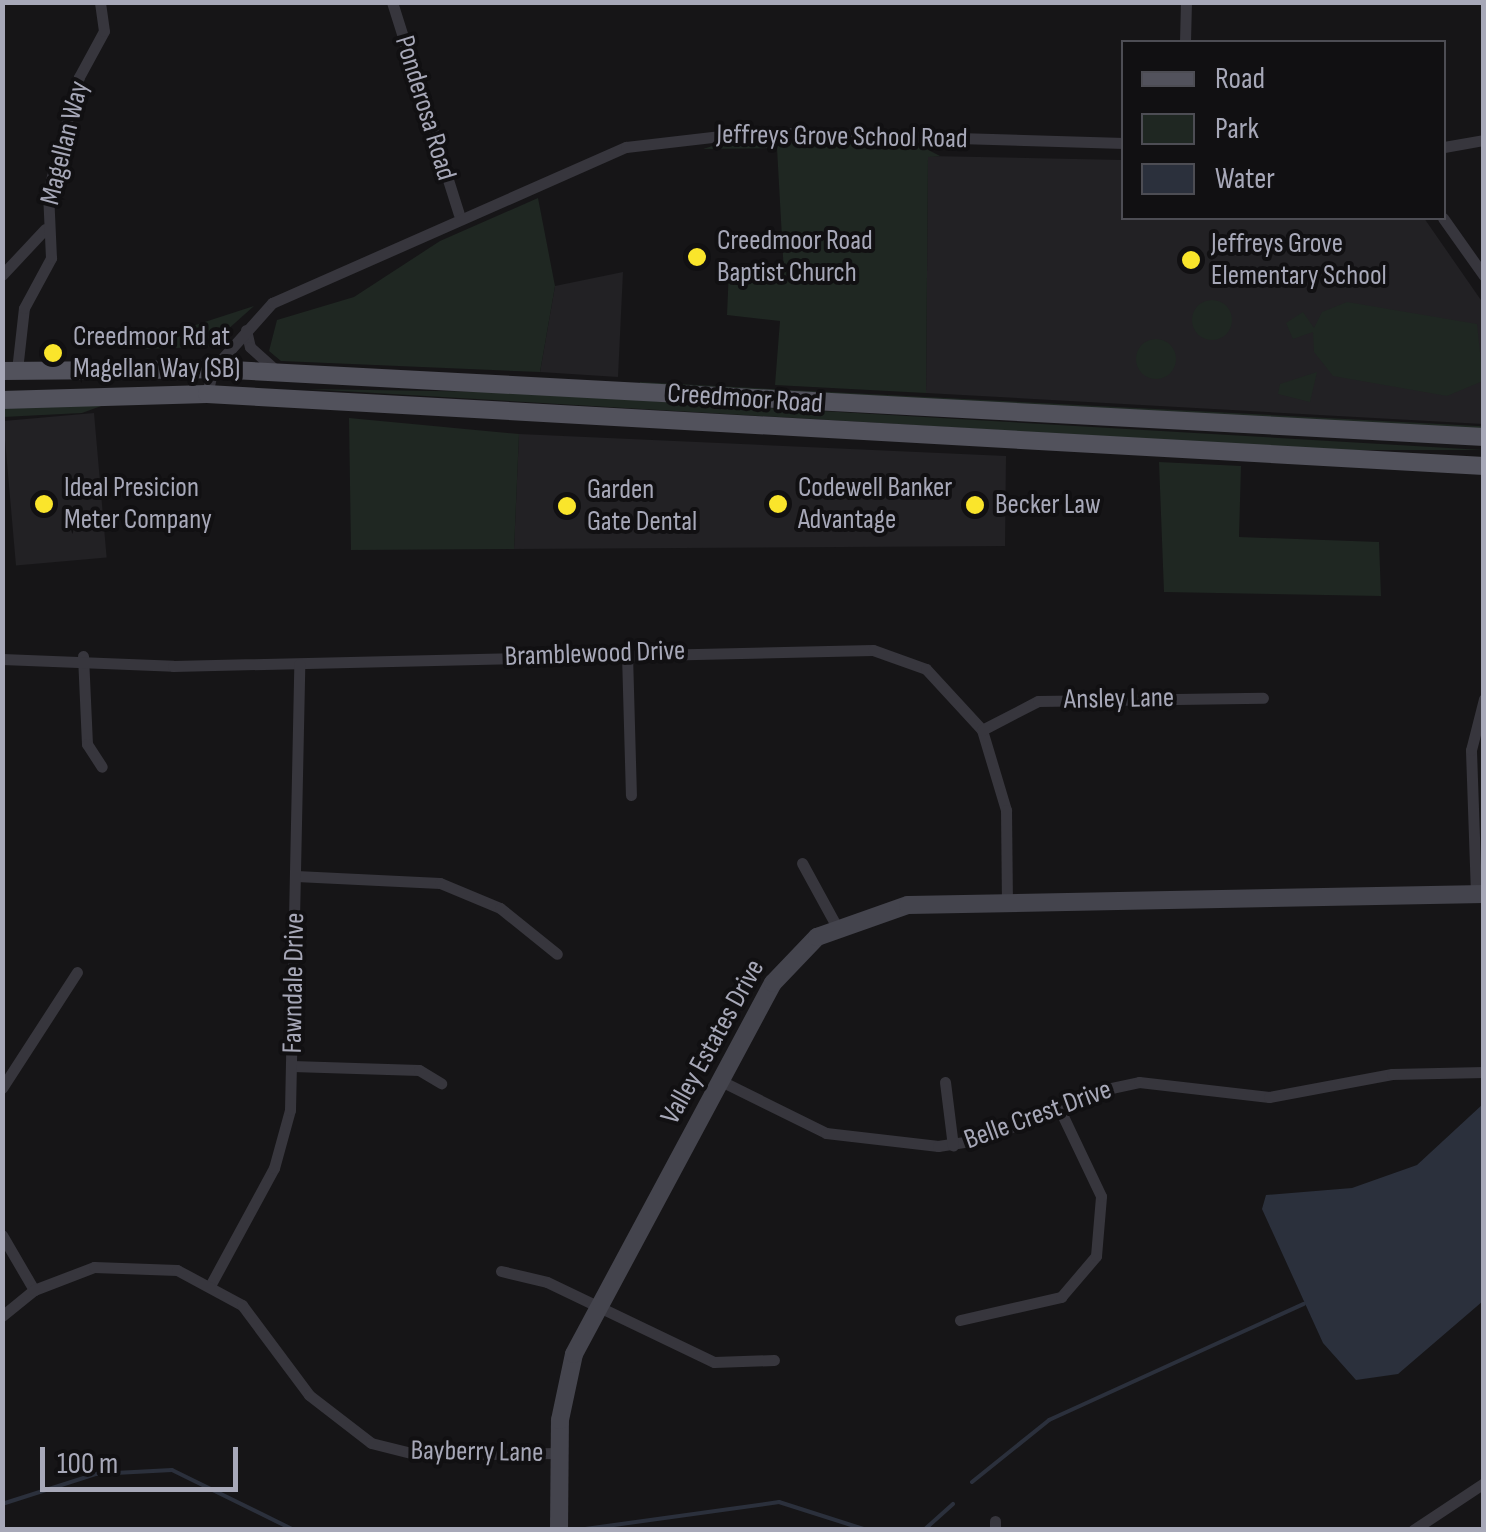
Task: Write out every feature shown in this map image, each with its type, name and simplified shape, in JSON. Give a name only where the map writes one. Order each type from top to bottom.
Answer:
[{"type":"main road","name":"Creedmoor Road","points":[[10,370],[213,369],[1484,437]]},
{"type":"main road","name":"Creedmoor Road","points":[[2,400],[208,394],[1484,466]]},
{"type":"street","name":"Magellan Way","points":[[10,370],[24,308],[51,258],[46,229],[79,77],[104,30],[100,2]]},
{"type":"street","name":"Ponderosa Road","points":[[392,2],[459,214]]},
{"type":"street","points":[[1186,2],[1186,40]]},
{"type":"street","name":"Jeffreys Grove School Road","points":[[208,394],[213,369],[272,303],[459,214],[584,161],[684,136],[1121,143]]},
{"type":"street","points":[[1446,147],[1484,140]]},
{"type":"street","points":[[1444,220],[1484,276]]},
{"type":"street","name":"Magellan Way","points":[[2,275],[46,229]]},
{"type":"street","points":[[246,330],[250,348],[281,374]]},
{"type":"street","name":"Bramblewood Drive","points":[[2,659],[83,656],[173,666],[873,650],[926,669],[982,730],[1006,810],[1008,902]]},
{"type":"street","points":[[627,654],[631,795]]},
{"type":"street","points":[[83,656],[88,744],[102,766]]},
{"type":"street","name":"Fawndale Drive","points":[[211,1284],[280,1152],[292,1066],[299,664]]},
{"type":"street","name":"Ansley Lane","points":[[982,730],[1038,701],[1263,698]]},
{"type":"street","points":[[1480,894],[1472,750],[1484,699]]},
{"type":"street","points":[[802,863],[836,925]]},
{"type":"street","points":[[296,876],[440,883],[500,908],[558,954]]},
{"type":"street","name":"Valley Estates Drive","points":[[558,1530],[559,1453],[566,1381],[600,1308],[773,983],[836,925],[908,905],[1480,894]]},
{"type":"street","points":[[2,1088],[77,972]]},
{"type":"street","points":[[292,1066],[419,1070],[440,1083]]},
{"type":"street","name":"Belle Crest Drive","points":[[721,1081],[826,1132],[953,1146],[1058,1106],[1139,1082],[1269,1097],[1392,1074],[1484,1072]]},
{"type":"street","points":[[945,1082],[953,1146]]},
{"type":"street","points":[[960,1320],[1061,1297],[1096,1256],[1101,1196],[1058,1106]]},
{"type":"street","points":[[2,1235],[34,1290]]},
{"type":"street","name":"Bayberry Lane","points":[[2,1316],[34,1290],[124,1263],[211,1284],[254,1317],[330,1418],[371,1443],[419,1455],[559,1453]]},
{"type":"street","points":[[501,1271],[600,1308],[714,1362],[774,1360]]},
{"type":"street","points":[[1422,1527],[1484,1483]]},
{"type":"shaded area","name":"Jeffreys Grove Elementary School","points":[[928,156],[1121,160],[1121,220],[1425,220],[1483,303],[1483,424],[926,393]]},
{"type":"shaded area","points":[[623,272],[618,377],[540,372],[555,286]]},
{"type":"shaded area","points":[[94,413],[107,557],[16,565],[3,421]]},
{"type":"shaded area","points":[[519,434],[1006,456],[1005,546],[514,549]]},
{"type":"green space","points":[[738,138],[911,141],[940,156],[928,157],[926,393],[775,385],[780,321],[727,315],[729,269],[784,274],[777,148],[703,149]]},
{"type":"green space","points":[[538,198],[555,286],[540,372],[281,361],[269,351],[277,320],[354,297],[440,241]]},
{"type":"green space","points":[[1212,300],[1226,306],[1232,320],[1226,334],[1212,340],[1198,334],[1192,320],[1198,306]]},
{"type":"green space","points":[[1347,302],[1477,324],[1483,381],[1447,396],[1333,376],[1314,352],[1313,332],[1293,339],[1286,323],[1303,312],[1314,328],[1322,312]]},
{"type":"green space","points":[[254,306],[208,347],[144,349],[143,342]]},
{"type":"green space","points":[[1156,339],[1170,345],[1176,359],[1170,373],[1156,379],[1142,373],[1136,359],[1142,345]]},
{"type":"green space","points":[[1317,372],[1310,402],[1278,394],[1280,384]]},
{"type":"green space","points":[[640,382],[1483,426],[1483,430],[640,386]]},
{"type":"green space","points":[[307,389],[499,392],[1483,450],[1331,450]]},
{"type":"green space","points":[[104,405],[82,413],[3,417],[2,408]]},
{"type":"green space","points":[[349,418],[519,434],[514,549],[351,550]]},
{"type":"green space","points":[[1159,462],[1241,466],[1239,537],[1379,542],[1381,596],[1164,592]]},
{"type":"water","points":[[1483,1104],[1483,1301],[1398,1374],[1356,1380],[1323,1343],[1262,1209],[1266,1195],[1352,1188],[1417,1165]]},
{"type":"waterway","points":[[972,1482],[1049,1420],[1304,1304]]},
{"type":"waterway","points":[[2,1504],[96,1474],[172,1470],[294,1530]]},
{"type":"waterway","points":[[578,1530],[779,1502],[867,1530]]},
{"type":"waterway","points":[[924,1530],[953,1504]]},
{"type":"place","name":"Creedmoor Road Baptist Church","points":[[697,257]]},
{"type":"place","name":"Jeffreys Grove Elementary School","points":[[1191,260]]},
{"type":"place","name":"Creedmoor Rd at Magellan Way (SB)","points":[[53,353]]},
{"type":"place","name":"Ideal Presicion Meter Company","points":[[44,504]]},
{"type":"place","name":"Codewell Banker Advantage","points":[[778,504]]},
{"type":"place","name":"Becker Law","points":[[975,505]]},
{"type":"place","name":"Garden Gate Dental","points":[[567,506]]}]
